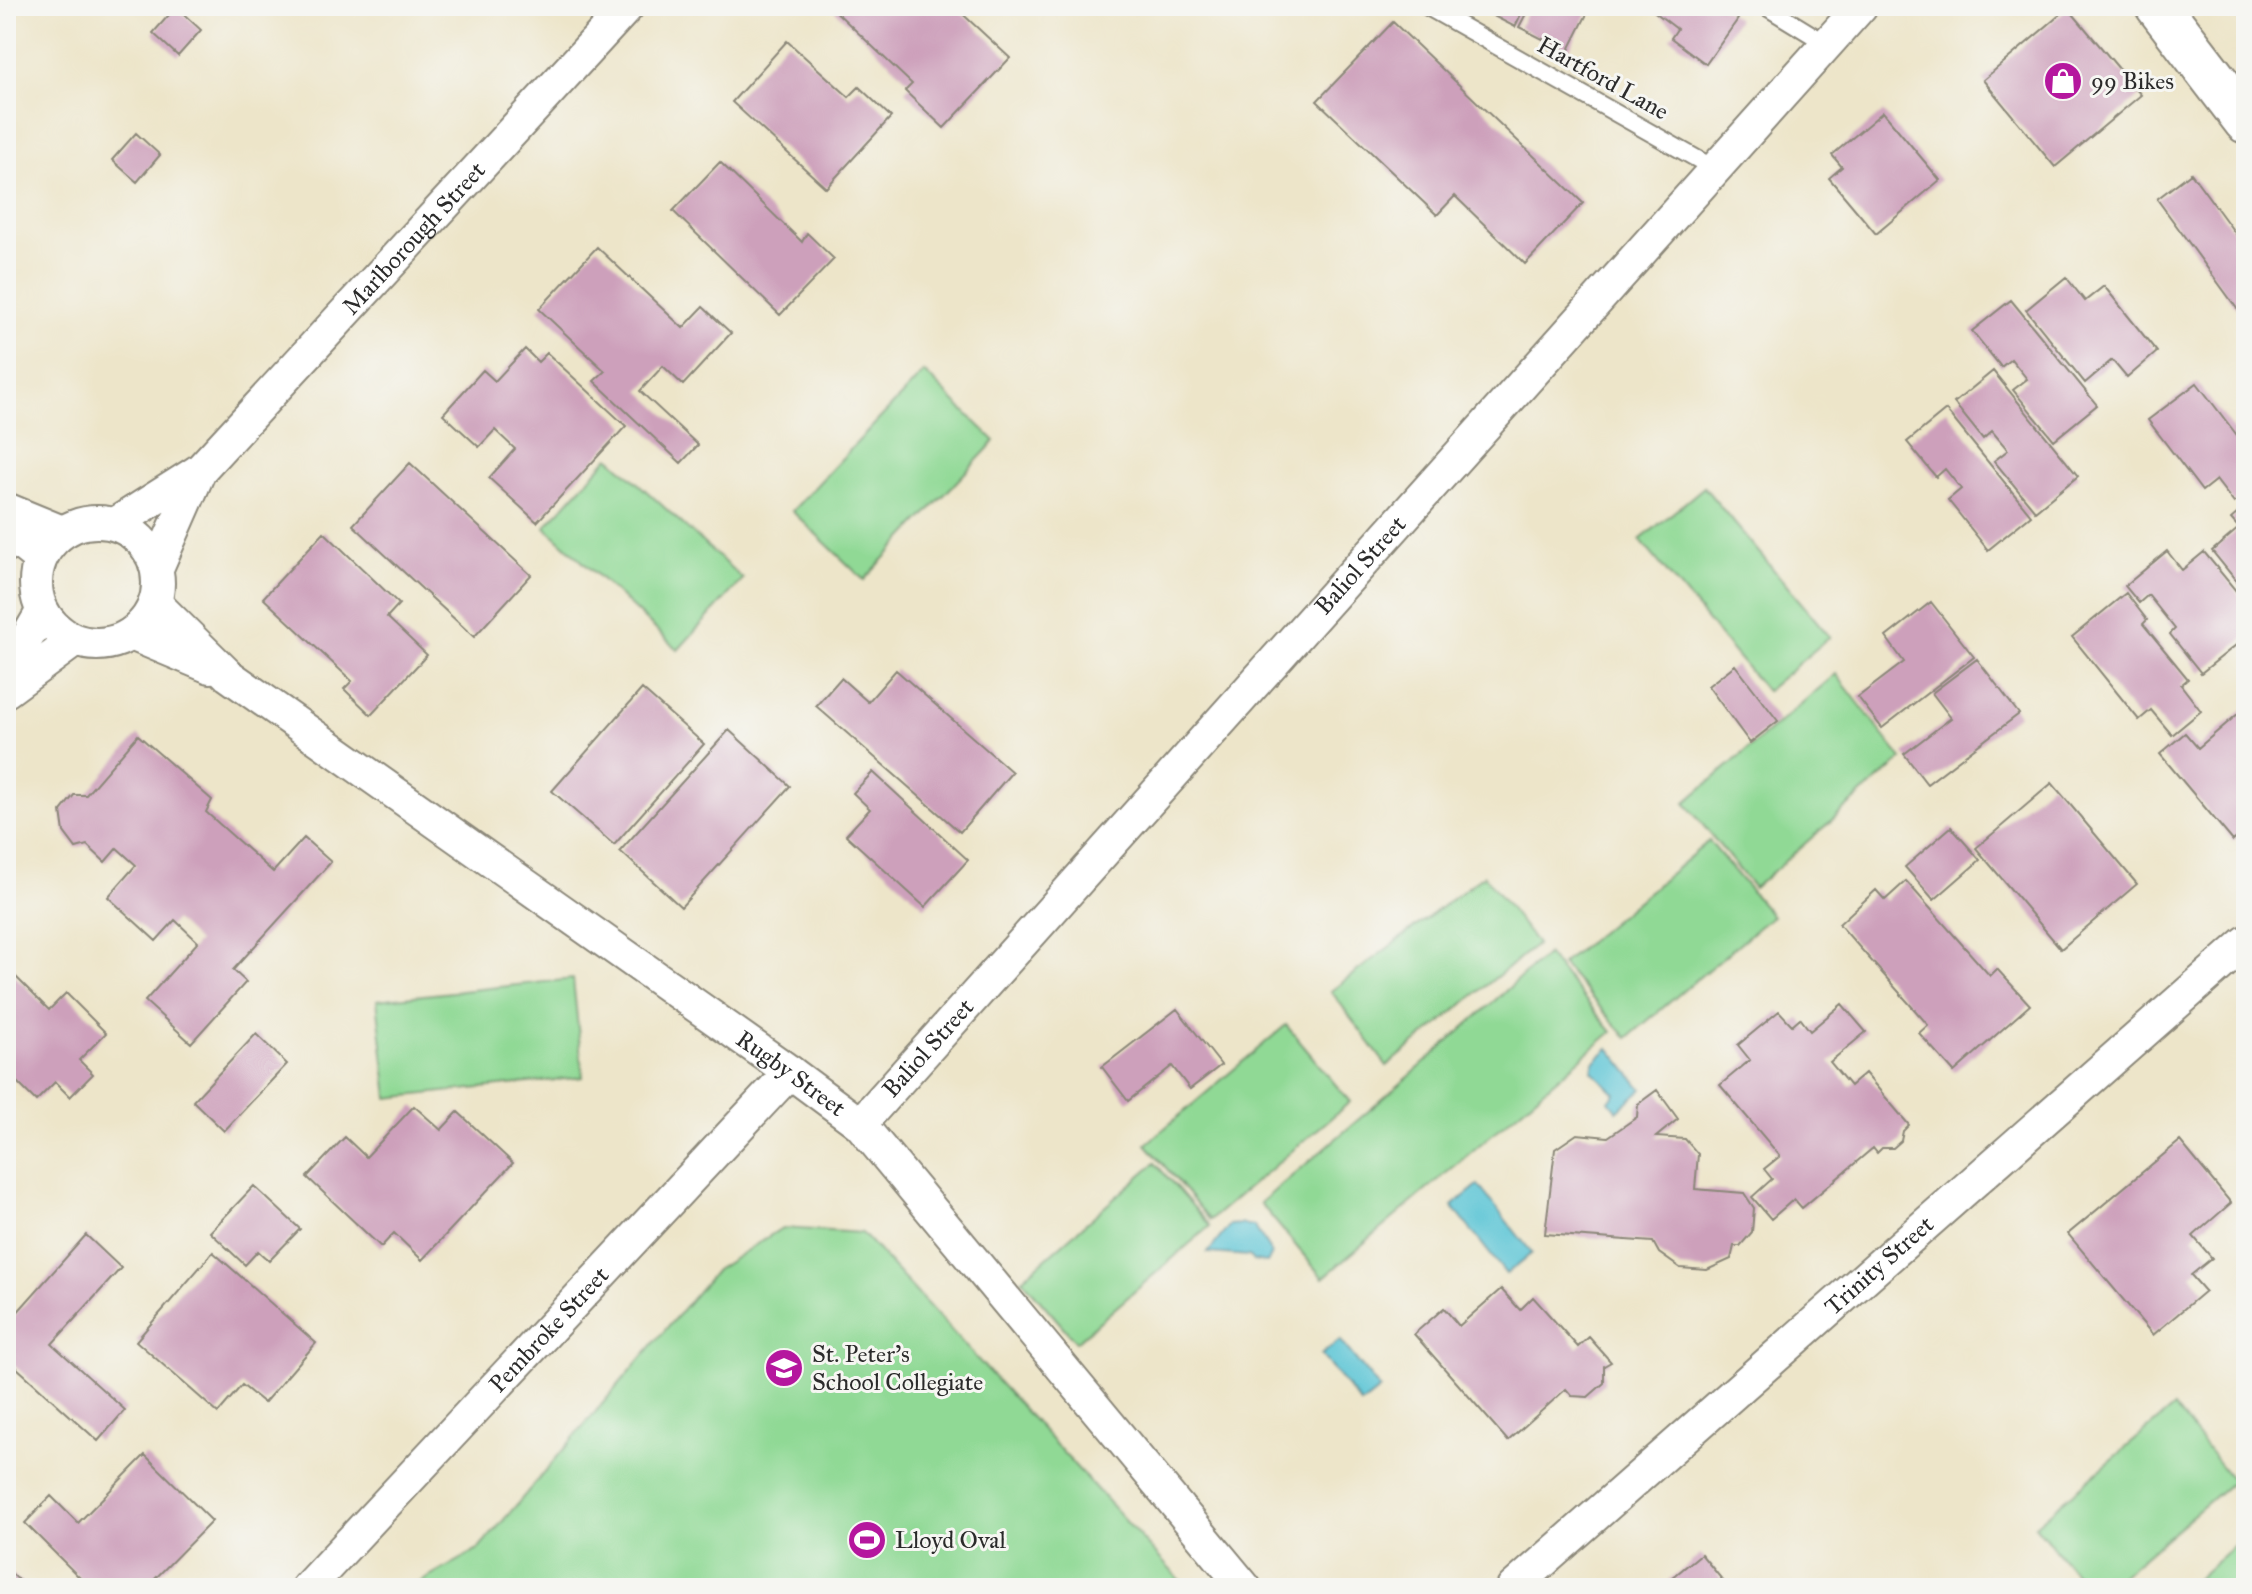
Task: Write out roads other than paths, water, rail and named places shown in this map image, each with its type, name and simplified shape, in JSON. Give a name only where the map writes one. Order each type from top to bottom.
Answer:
[{"type":"main road","points":[[2158,6],[2246,121]]},
{"type":"street","name":"Marlborough Street","points":[[115,524],[200,470],[628,6]]},
{"type":"street","name":"Baliol Street","points":[[860,1124],[1861,6]]},
{"type":"street","name":"Marlborough Street","points":[[157,568],[200,470]]},
{"type":"street","points":[[6,509],[62,532]]},
{"type":"street","points":[[91,522],[115,524],[147,548],[157,568],[158,592],[146,620],[131,634],[116,642],[94,645],[74,641],[55,628],[42,612],[35,579],[40,559],[62,532],[91,522]]},
{"type":"street","points":[[6,532],[40,559]]},
{"type":"street","name":"Rugby Street","points":[[155,603],[228,675],[860,1124],[1245,1588]]},
{"type":"street","points":[[6,674],[42,612]]},
{"type":"street","name":"Rugby Street","points":[[131,634],[228,675]]},
{"type":"street","points":[[6,691],[74,641]]},
{"type":"street","name":"Trinity Street","points":[[1513,1588],[2246,942]]},
{"type":"street","name":"Pembroke Street","points":[[307,1588],[790,1072]]},
{"type":"lane","name":"Hartford Lane","points":[[1426,6],[1715,169]]},
{"type":"lane","points":[[1765,6],[1827,44]]},
{"type":"water","points":[[1609,1048],[1642,1089],[1617,1111],[1609,1101],[1615,1093],[1592,1071],[1594,1062]]},
{"type":"water","points":[[1478,1185],[1532,1253],[1506,1274],[1452,1206]]},
{"type":"water","points":[[1230,1225],[1254,1226],[1272,1254],[1267,1263],[1253,1261],[1249,1256],[1208,1253]]},
{"type":"water","points":[[1340,1340],[1380,1389],[1361,1404],[1321,1355]]},
{"type":"place","name":"99 Bikes","points":[[2063,81]]},
{"type":"place","name":"St. Peter's School Collegiate","points":[[784,1368]]},
{"type":"place","name":"Lloyd Oval","points":[[867,1540]]}]
